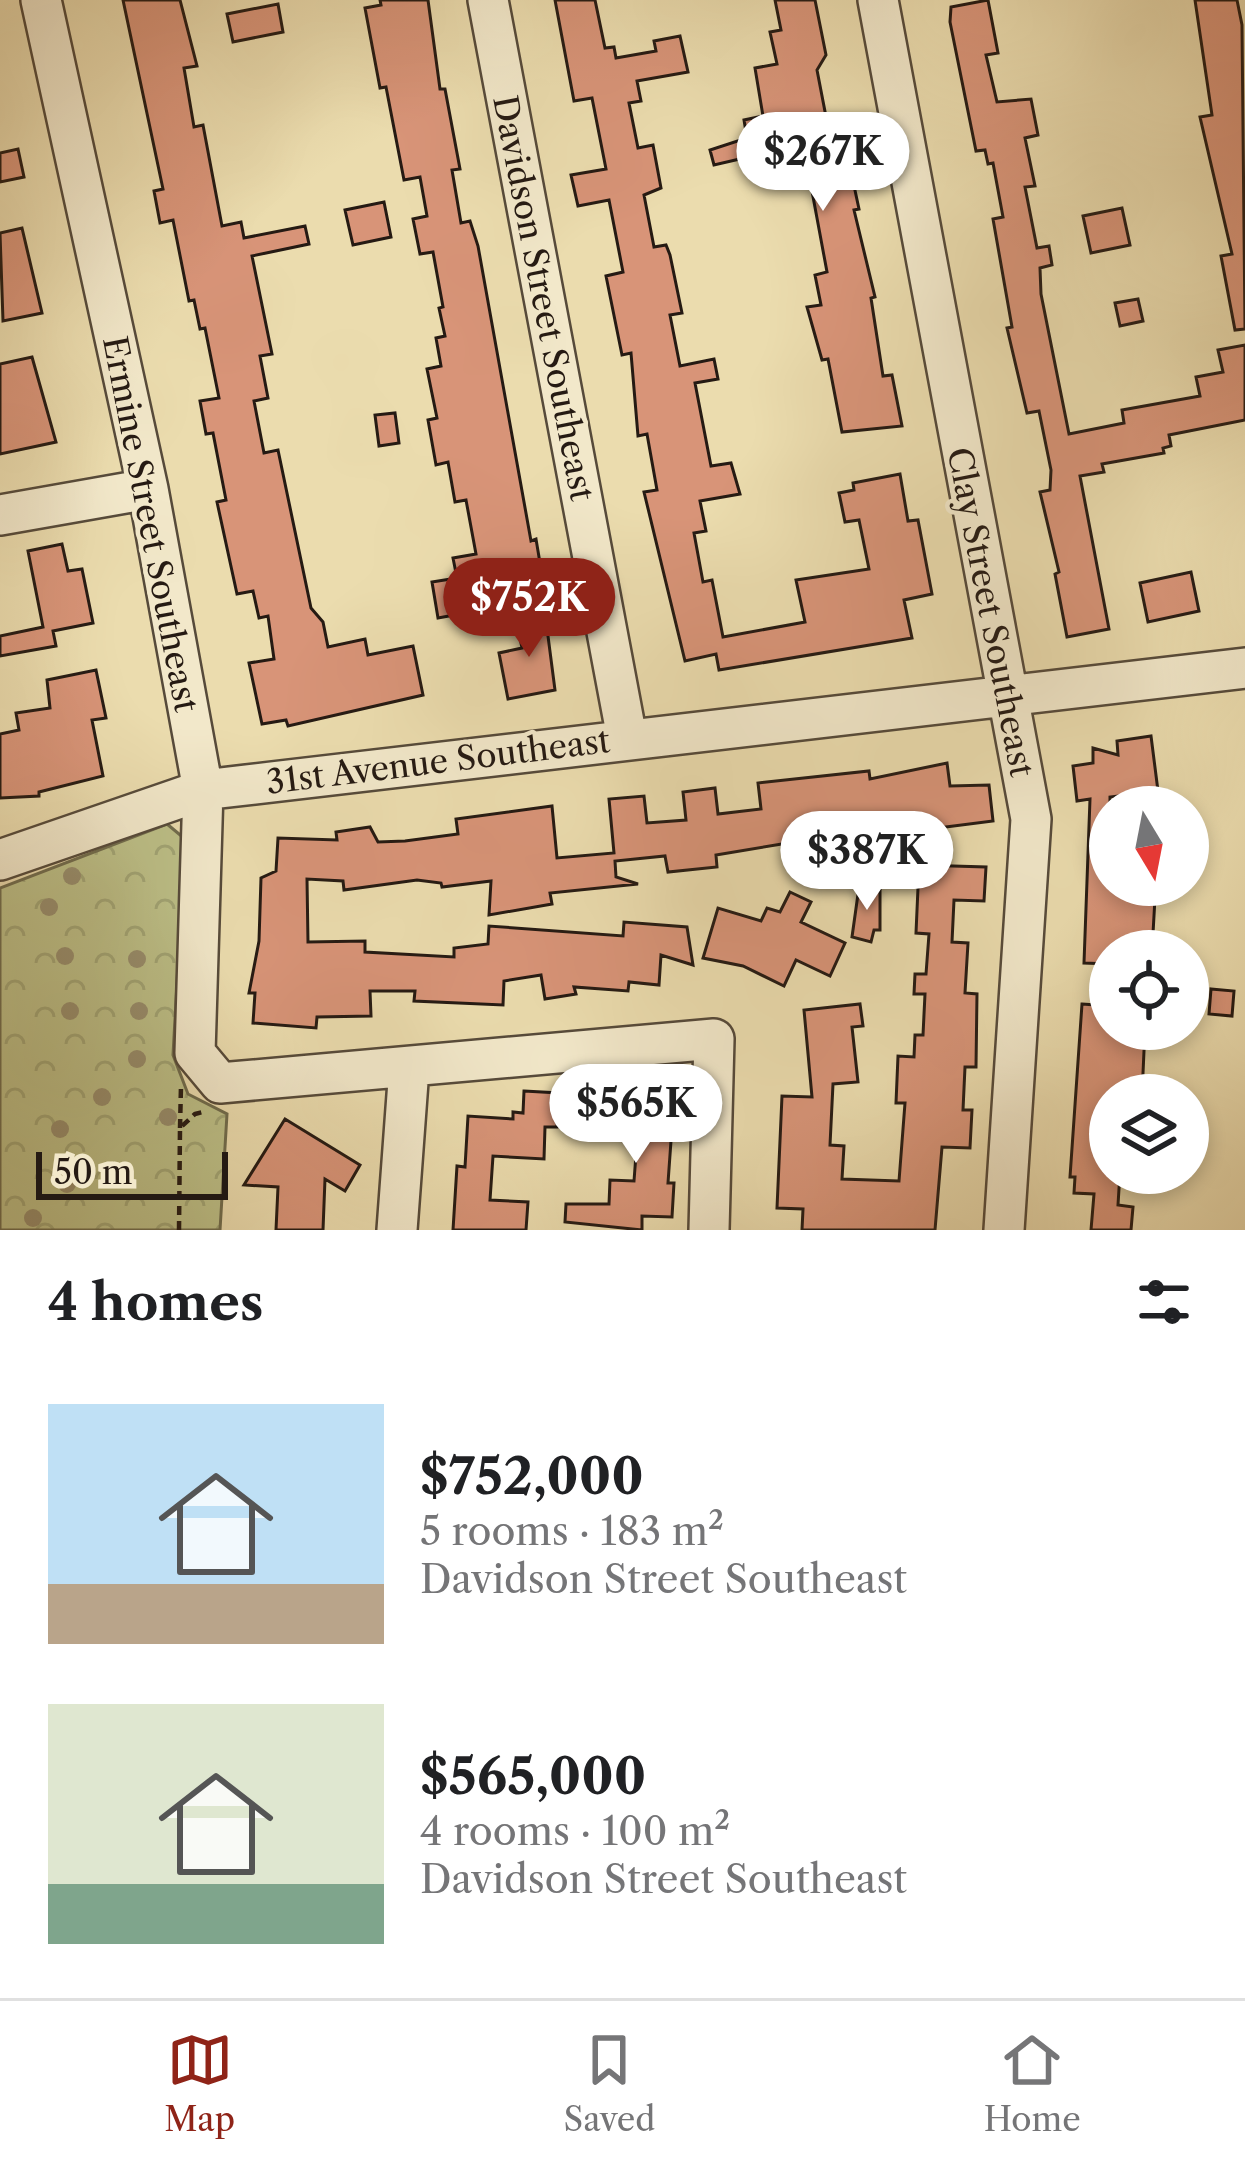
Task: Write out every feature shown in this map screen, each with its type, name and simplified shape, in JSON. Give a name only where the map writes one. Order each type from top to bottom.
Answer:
[{"type":"street","name":"Ermine Street Southeast","points":[[41,0],[148,489],[203,790],[207,1068]]},
{"type":"street","name":"Davidson Street Southeast","points":[[488,0],[627,738]]},
{"type":"street","name":"Clay Street Southeast","points":[[878,0],[1031,819],[1004,1230]]},
{"type":"street","points":[[0,515],[148,489]]},
{"type":"street","name":"31st Avenue Southeast","points":[[0,860],[203,790],[627,738],[1006,700],[1245,668]]},
{"type":"street","points":[[207,1068],[409,1068],[714,1040],[709,1230]]},
{"type":"street","points":[[397,1230],[409,1068]]},
{"type":"path","points":[[179,1230],[180,1128],[195,1114],[216,1109],[207,1068]]},
{"type":"green space","points":[[167,824],[185,839],[173,1055],[188,1094],[227,1114],[220,1230],[0,1230],[0,888]]},
{"type":"building","points":[[123,0],[180,0],[197,66],[184,68],[194,127],[203,125],[222,226],[241,222],[244,238],[305,226],[309,244],[252,256],[272,354],[260,356],[268,398],[254,401],[264,453],[278,450],[311,608],[323,622],[328,647],[365,639],[368,655],[413,646],[423,695],[288,726],[286,720],[262,724],[249,663],[274,659],[268,616],[259,618],[253,591],[237,594],[217,502],[226,500],[213,433],[206,434],[200,401],[219,398],[205,328],[200,329],[194,300],[189,301],[173,220],[160,223],[154,191],[163,189]]},
{"type":"building","points":[[380,0],[428,0],[440,89],[445,89],[460,169],[452,170],[461,223],[470,221],[478,246],[531,541],[536,539],[541,569],[493,578],[498,607],[438,618],[432,582],[457,578],[453,558],[476,554],[466,500],[455,502],[448,462],[436,465],[428,420],[437,418],[427,369],[441,366],[436,338],[445,336],[439,308],[443,307],[433,252],[420,254],[413,219],[427,216],[420,177],[404,180],[386,87],[380,88],[365,8],[381,5]]},
{"type":"building","points":[[555,0],[595,0],[605,48],[614,47],[616,58],[656,51],[654,41],[680,36],[688,72],[637,81],[641,101],[629,103],[638,148],[653,145],[661,188],[644,195],[654,247],[666,245],[670,255],[682,313],[670,315],[680,366],[714,359],[718,379],[695,383],[711,466],[731,463],[740,494],[700,501],[706,531],[694,533],[703,582],[712,580],[723,637],[805,622],[796,580],[869,569],[859,520],[845,522],[839,493],[854,490],[853,483],[900,474],[908,521],[918,520],[932,594],[904,600],[912,638],[719,670],[716,654],[685,661],[644,492],[657,490],[647,434],[638,436],[631,353],[622,355],[606,276],[623,272],[609,200],[578,206],[571,175],[606,169],[592,98],[574,101]]},
{"type":"building","points":[[775,0],[815,0],[826,55],[817,70],[828,127],[839,125],[845,151],[854,149],[860,179],[853,181],[859,209],[854,210],[875,297],[871,298],[883,376],[892,375],[902,426],[842,432],[828,359],[822,360],[807,307],[821,305],[815,275],[827,272],[809,175],[793,178],[787,148],[714,165],[710,150],[747,138],[744,120],[763,116],[755,68],[777,64],[770,32],[781,30]]},
{"type":"building","points":[[988,0],[998,53],[986,55],[997,102],[1031,99],[1038,135],[1025,138],[1035,186],[1025,187],[1037,248],[1049,246],[1052,265],[1040,268],[1041,294],[1069,434],[1124,423],[1122,410],[1200,396],[1196,377],[1223,372],[1218,350],[1245,345],[1245,420],[1169,435],[1171,446],[1163,448],[1164,453],[1102,464],[1104,472],[1080,476],[1109,629],[1067,637],[1055,574],[1059,572],[1040,492],[1050,490],[1051,470],[1039,411],[1027,413],[1007,328],[1012,327],[993,219],[1003,217],[993,163],[988,164],[985,150],[976,151],[950,22],[951,7]]},
{"type":"building","points":[[1195,0],[1237,0],[1242,25],[1245,329],[1235,330],[1221,256],[1232,254],[1200,117],[1212,115]]},
{"type":"building","points":[[278,4],[283,32],[233,42],[227,14]]},
{"type":"building","points":[[18,149],[24,177],[0,182],[0,153]]},
{"type":"building","points":[[384,202],[391,237],[353,245],[345,210]]},
{"type":"building","points":[[1122,208],[1130,245],[1091,253],[1083,216]]},
{"type":"building","points":[[22,228],[42,313],[3,321],[0,233]]},
{"type":"building","points":[[1138,299],[1143,321],[1120,326],[1115,303]]},
{"type":"building","points":[[32,357],[56,442],[0,454],[0,364]]},
{"type":"building","points":[[395,413],[399,443],[379,446],[375,415]]},
{"type":"building","points":[[62,544],[68,571],[82,569],[93,623],[53,631],[56,646],[0,656],[0,636],[43,627],[28,551]]},
{"type":"building","points":[[1191,572],[1199,611],[1148,622],[1140,583]]},
{"type":"building","points":[[545,613],[555,690],[508,699],[499,653],[522,648],[516,619]]},
{"type":"building","points":[[96,670],[106,718],[92,720],[103,776],[39,792],[39,796],[0,798],[0,734],[19,730],[16,713],[50,708],[47,680]]},
{"type":"building","points":[[1151,736],[1157,786],[1089,786],[1089,799],[1077,801],[1073,766],[1093,763],[1093,748],[1118,755],[1117,741]]},
{"type":"building","points":[[947,763],[950,786],[989,785],[993,821],[875,836],[873,824],[787,832],[788,843],[716,855],[717,867],[668,872],[665,856],[615,861],[616,877],[638,884],[550,893],[552,904],[489,915],[491,881],[442,887],[417,880],[344,890],[343,881],[307,879],[308,942],[365,941],[365,952],[454,957],[454,948],[488,944],[489,926],[623,936],[624,922],[687,927],[693,965],[661,955],[659,985],[629,982],[628,991],[574,987],[576,994],[545,999],[541,975],[504,981],[503,1005],[414,1001],[415,991],[370,991],[371,1016],[317,1017],[316,1028],[253,1023],[255,993],[249,993],[259,941],[261,878],[276,871],[278,838],[337,840],[336,832],[370,827],[378,842],[405,841],[458,834],[456,819],[552,806],[557,858],[614,853],[609,799],[644,796],[647,823],[686,820],[683,792],[715,788],[718,814],[761,809],[758,783],[869,771],[870,779]]},
{"type":"building","points":[[1089,826],[1089,906],[1155,906],[1153,930],[1089,930],[1089,963],[1084,963]]},
{"type":"building","points":[[919,865],[986,867],[984,901],[954,900],[952,942],[968,943],[965,993],[977,994],[976,1067],[965,1067],[963,1110],[972,1110],[970,1148],[942,1147],[935,1230],[802,1230],[803,1209],[777,1208],[782,1096],[812,1097],[804,1010],[860,1004],[863,1026],[852,1027],[858,1082],[833,1084],[830,1145],[844,1146],[842,1179],[899,1181],[905,1103],[896,1103],[898,1056],[914,1057],[915,1035],[923,1035],[925,994],[914,994],[915,974],[926,974],[929,934],[916,933]]},
{"type":"building","points":[[880,886],[880,930],[874,930],[871,942],[852,937],[859,887]]},
{"type":"building","points":[[790,892],[811,902],[801,922],[845,943],[830,976],[796,960],[784,986],[743,966],[703,958],[718,908],[761,921],[767,908],[780,912]]},
{"type":"building","points":[[1211,989],[1234,991],[1232,1016],[1209,1014]]},
{"type":"building","points":[[1082,1004],[1089,1004],[1089,1050],[1144,1050],[1143,1074],[1089,1074],[1089,1194],[1074,1193],[1075,1177],[1070,1177]]},
{"type":"building","points":[[620,1082],[655,1084],[653,1112],[673,1113],[668,1183],[674,1183],[672,1217],[642,1216],[642,1230],[565,1222],[566,1204],[609,1204],[610,1180],[634,1181],[637,1141],[618,1140]]},
{"type":"building","points":[[524,1091],[559,1093],[557,1127],[545,1127],[544,1159],[493,1156],[490,1200],[528,1202],[526,1230],[453,1230],[457,1166],[465,1167],[468,1116],[513,1119],[513,1112],[523,1113]]},
{"type":"building","points":[[285,1119],[360,1165],[345,1191],[325,1179],[323,1230],[276,1230],[278,1187],[244,1185]]},
{"type":"building","points":[[1094,1194],[1119,1194],[1118,1205],[1133,1207],[1131,1230],[1091,1230]]}]
